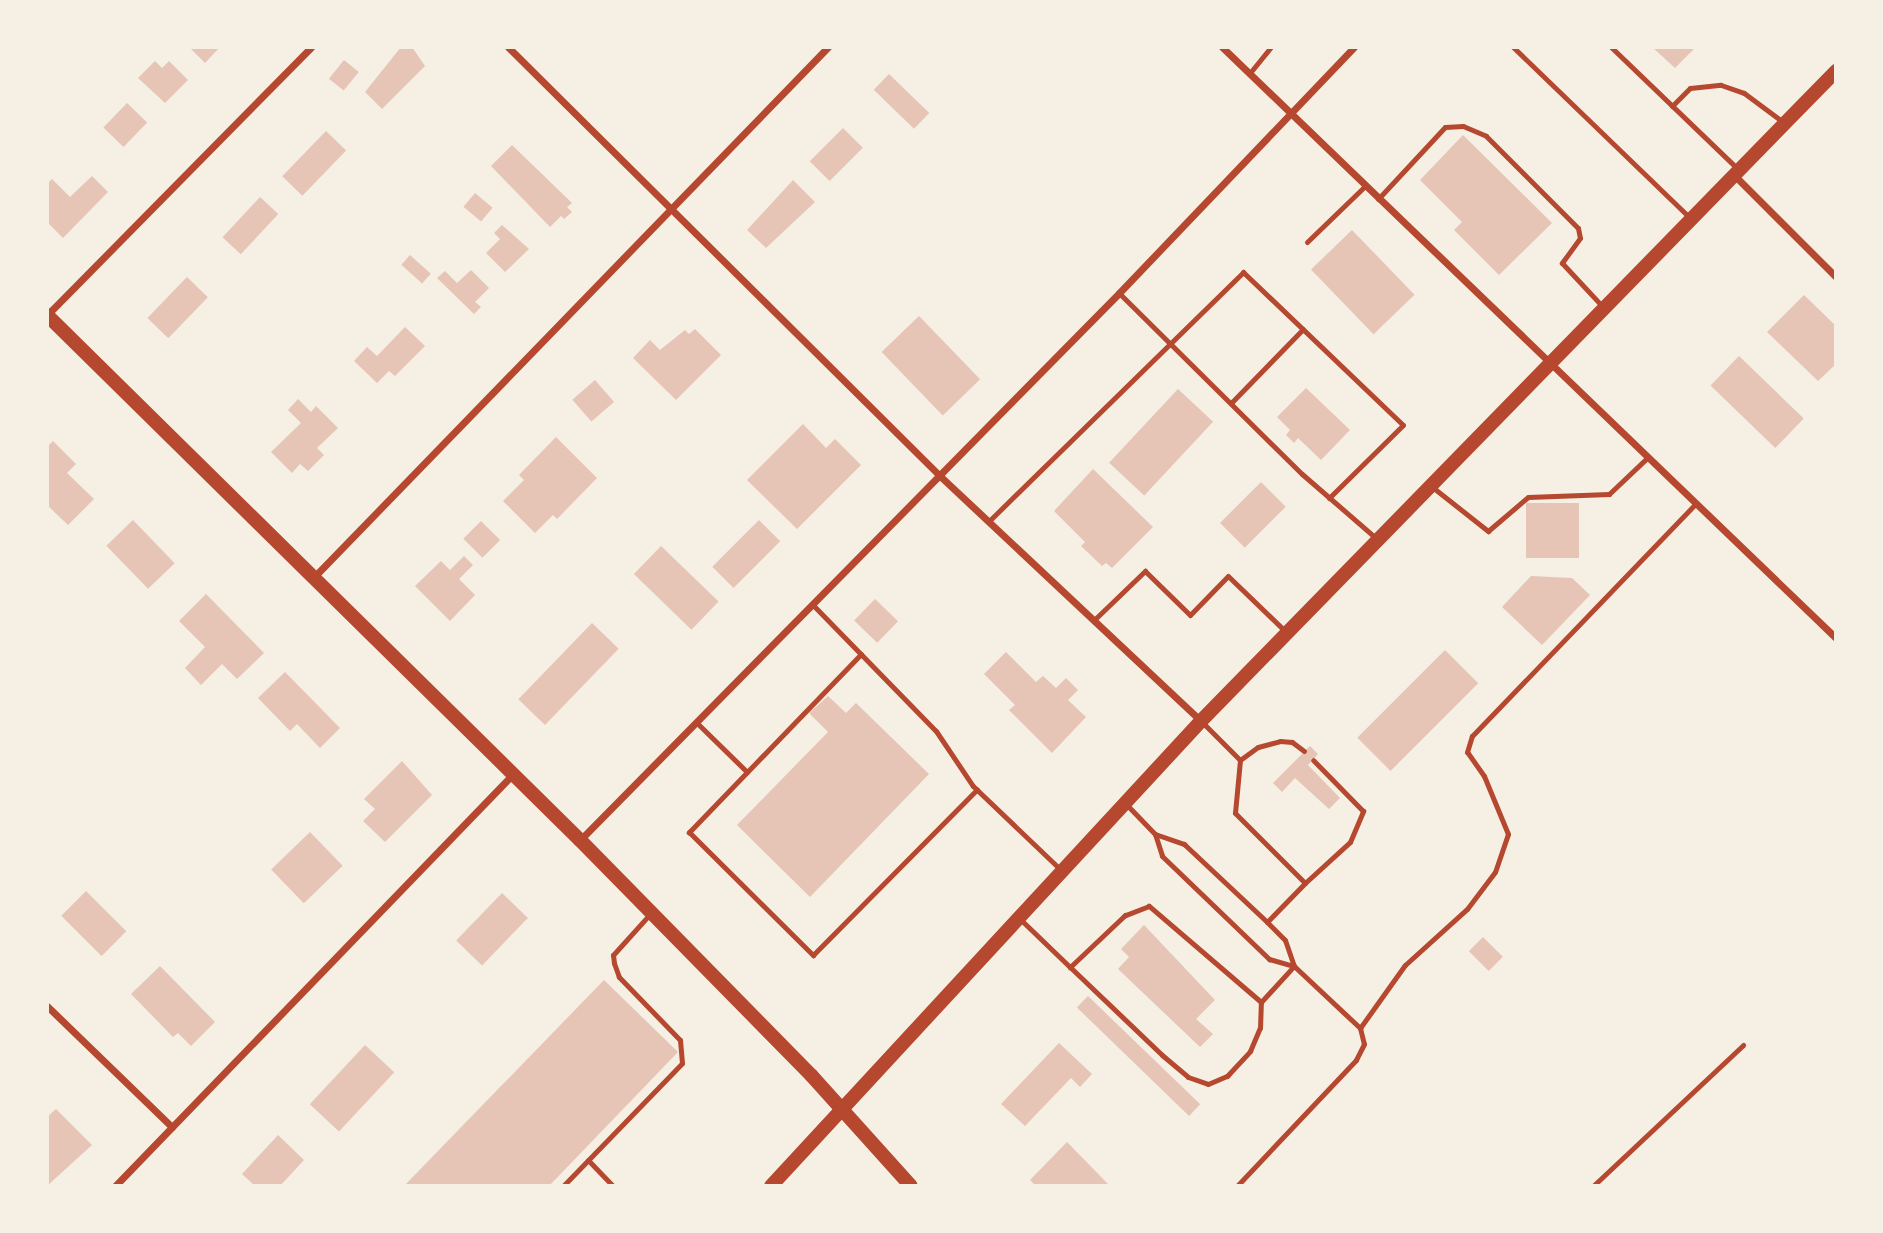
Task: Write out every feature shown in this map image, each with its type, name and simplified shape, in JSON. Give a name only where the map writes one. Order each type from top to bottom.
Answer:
[{"type":"main road","points":[[771,1186],[844,1110],[1017,916],[1286,632],[1836,71]]},
{"type":"main road","points":[[47,315],[580,840],[844,1110],[911,1186]]},
{"type":"street","points":[[47,315],[311,47]]},
{"type":"street","points":[[508,47],[940,476],[1201,721]]},
{"type":"street","points":[[313,578],[828,47]]},
{"type":"street","points":[[1223,47],[1290,115],[1836,638]]},
{"type":"street","points":[[580,840],[1119,293],[1354,47]]},
{"type":"street","points":[[1736,173],[1836,277]]},
{"type":"street","points":[[115,1186],[513,774]]},
{"type":"street","points":[[47,1006],[172,1127]]},
{"type":"lane","points":[[1250,74],[1271,47]]},
{"type":"lane","points":[[1513,47],[1691,219]]},
{"type":"lane","points":[[1611,47],[1736,173]]},
{"type":"lane","points":[[1672,106],[1690,88],[1721,85],[1744,93],[1784,123]]},
{"type":"lane","points":[[1378,199],[1445,127],[1463,126],[1486,136],[1578,228],[1580,238],[1562,263],[1604,308]]},
{"type":"lane","points":[[1307,242],[1365,186]]},
{"type":"lane","points":[[989,522],[1172,345],[1243,272],[1403,425],[1329,498]]},
{"type":"lane","points":[[1119,293],[1329,498],[1377,539]]},
{"type":"lane","points":[[1231,403],[1303,329]]},
{"type":"lane","points":[[1431,486],[1488,531],[1528,497],[1609,494],[1648,457]]},
{"type":"lane","points":[[1360,1028],[1405,965],[1467,909],[1495,872],[1508,834],[1484,776],[1467,752],[1472,736],[1696,503]]},
{"type":"lane","points":[[1094,620],[1145,571],[1190,615],[1228,576],[1286,632]]},
{"type":"lane","points":[[811,604],[936,731],[957,767],[977,789],[1061,870]]},
{"type":"lane","points":[[861,654],[689,832],[813,955],[977,789]]},
{"type":"lane","points":[[1201,721],[1240,760]]},
{"type":"lane","points":[[697,723],[747,772]]},
{"type":"lane","points":[[1304,751],[1292,742],[1280,741],[1258,747],[1240,760],[1235,813],[1305,883]]},
{"type":"lane","points":[[1267,922],[1350,842],[1363,811],[1313,760]]},
{"type":"lane","points":[[1124,802],[1155,834],[1184,844],[1267,922],[1285,940],[1294,966]]},
{"type":"lane","points":[[1155,834],[1161,856],[1269,959],[1294,966],[1360,1028],[1364,1044],[1356,1060],[1237,1186]]},
{"type":"lane","points":[[1070,967],[1125,915],[1149,906],[1261,1002]]},
{"type":"lane","points":[[562,1186],[682,1063],[680,1040],[619,976],[614,963],[613,955],[650,914]]},
{"type":"lane","points":[[1017,916],[1162,1055],[1188,1077],[1208,1084],[1227,1076],[1250,1051],[1260,1028],[1261,1002],[1294,966]]},
{"type":"lane","points":[[1593,1186],[1743,1045]]},
{"type":"lane","points":[[588,1160],[613,1186]]},
{"type":"building","points":[[189,47],[220,47],[205,63]]},
{"type":"building","points":[[401,47],[412,47],[425,66],[382,109],[365,92]]},
{"type":"building","points":[[1652,47],[1696,47],[1675,68]]},
{"type":"building","points":[[344,60],[359,72],[344,91],[329,79]]},
{"type":"building","points":[[155,61],[162,68],[169,61],[188,80],[165,103],[138,78]]},
{"type":"building","points":[[889,74],[929,113],[914,129],[874,90]]},
{"type":"building","points":[[127,103],[147,122],[124,147],[103,127]]},
{"type":"building","points":[[843,128],[863,148],[830,181],[810,161]]},
{"type":"building","points":[[326,131],[346,150],[302,196],[282,176]]},
{"type":"building","points":[[1463,135],[1552,223],[1499,275],[1454,230],[1462,222],[1420,180]]},
{"type":"building","points":[[512,145],[572,203],[567,207],[572,212],[564,219],[561,216],[550,227],[491,166]]},
{"type":"building","points":[[92,176],[108,192],[63,238],[47,222],[47,184],[52,179],[70,197]]},
{"type":"building","points":[[793,180],[815,202],[766,248],[747,230]]},
{"type":"building","points":[[475,193],[493,208],[481,222],[463,207]]},
{"type":"building","points":[[260,197],[278,214],[241,254],[222,237]]},
{"type":"building","points":[[502,225],[529,249],[505,272],[486,253],[500,239],[494,233]]},
{"type":"building","points":[[1352,230],[1415,295],[1374,334],[1311,270]]},
{"type":"building","points":[[410,255],[431,274],[422,283],[401,265]]},
{"type":"building","points":[[471,270],[489,288],[475,302],[481,307],[474,314],[437,278],[445,271],[457,283]]},
{"type":"building","points":[[187,277],[208,297],[168,338],[147,318]]},
{"type":"building","points":[[1804,295],[1836,326],[1836,364],[1818,381],[1767,332]]},
{"type":"building","points":[[919,316],[980,379],[943,415],[882,352]]},
{"type":"building","points":[[405,327],[425,346],[395,376],[389,371],[377,383],[354,361],[367,347],[377,356]]},
{"type":"building","points":[[695,329],[721,355],[676,400],[633,358],[650,340],[660,350],[685,330],[689,334]]},
{"type":"building","points":[[1739,356],[1804,419],[1775,448],[1711,385]]},
{"type":"building","points":[[595,380],[614,402],[591,422],[572,400]]},
{"type":"building","points":[[1306,388],[1350,430],[1321,460],[1298,438],[1294,443],[1286,435],[1290,430],[1277,417]]},
{"type":"building","points":[[1178,389],[1213,422],[1144,496],[1109,463]]},
{"type":"building","points":[[298,399],[311,412],[316,406],[338,428],[317,448],[324,455],[308,471],[300,464],[292,473],[271,452],[301,423],[288,410]]},
{"type":"building","points":[[803,424],[826,448],[835,439],[861,465],[797,529],[747,480]]},
{"type":"building","points":[[556,437],[597,478],[557,519],[553,515],[535,533],[503,501],[524,480],[519,475]]},
{"type":"building","points":[[53,441],[76,464],[67,473],[94,499],[68,525],[47,505],[47,447]]},
{"type":"building","points":[[1093,469],[1153,527],[1112,568],[1106,563],[1102,566],[1081,546],[1085,542],[1054,511]]},
{"type":"building","points":[[1261,482],[1286,507],[1245,548],[1220,523]]},
{"type":"building","points":[[1526,503],[1579,503],[1579,558],[1526,558]]},
{"type":"building","points":[[133,520],[175,563],[148,589],[106,546]]},
{"type":"building","points":[[759,520],[780,541],[734,588],[712,567]]},
{"type":"building","points":[[481,521],[500,540],[482,558],[463,539]]},
{"type":"building","points":[[661,546],[719,602],[691,630],[634,574]]},
{"type":"building","points":[[464,556],[473,565],[459,579],[475,595],[450,621],[415,586],[441,561],[450,570]]},
{"type":"building","points":[[1531,576],[1572,578],[1590,595],[1542,645],[1502,607]]},
{"type":"building","points":[[206,594],[264,653],[237,679],[222,664],[201,685],[185,668],[205,647],[179,621]]},
{"type":"building","points":[[875,599],[898,621],[877,643],[854,621]]},
{"type":"building","points":[[592,623],[619,649],[545,725],[518,699]]},
{"type":"building","points":[[1445,650],[1478,683],[1391,771],[1357,738]]},
{"type":"building","points":[[1006,652],[1036,682],[1043,676],[1056,688],[1066,678],[1078,690],[1068,700],[1086,717],[1052,753],[1009,710],[1015,705],[984,674]]},
{"type":"building","points":[[285,672],[340,728],[320,748],[297,724],[290,731],[258,698]]},
{"type":"building","points":[[828,696],[846,713],[856,703],[929,774],[810,897],[737,825],[828,732],[809,713]]},
{"type":"building","points":[[1310,746],[1318,754],[1308,765],[1340,798],[1329,809],[1295,778],[1282,792],[1273,783]]},
{"type":"building","points":[[402,761],[432,795],[385,842],[363,821],[375,809],[364,799]]},
{"type":"building","points":[[310,832],[343,866],[304,903],[271,870]]},
{"type":"building","points":[[86,891],[126,931],[102,956],[61,916]]},
{"type":"building","points":[[502,893],[528,918],[482,965],[456,940]]},
{"type":"building","points":[[1144,925],[1215,1000],[1196,1019],[1213,1034],[1200,1047],[1118,969],[1129,957],[1121,949]]},
{"type":"building","points":[[1483,937],[1503,957],[1489,971],[1469,951]]},
{"type":"building","points":[[160,966],[215,1022],[191,1046],[178,1033],[173,1037],[131,994]]},
{"type":"building","points":[[604,980],[678,1052],[549,1186],[404,1186]]},
{"type":"building","points":[[1088,996],[1200,1104],[1189,1116],[1077,1008]]},
{"type":"building","points":[[1059,1043],[1092,1074],[1080,1087],[1071,1078],[1025,1126],[1001,1104]]},
{"type":"building","points":[[365,1045],[394,1072],[339,1132],[310,1104]]},
{"type":"building","points":[[56,1109],[92,1145],[47,1186],[47,1117]]},
{"type":"building","points":[[278,1135],[304,1160],[280,1186],[255,1186],[242,1174]]},
{"type":"building","points":[[1067,1142],[1110,1186],[1036,1186],[1030,1180]]}]
